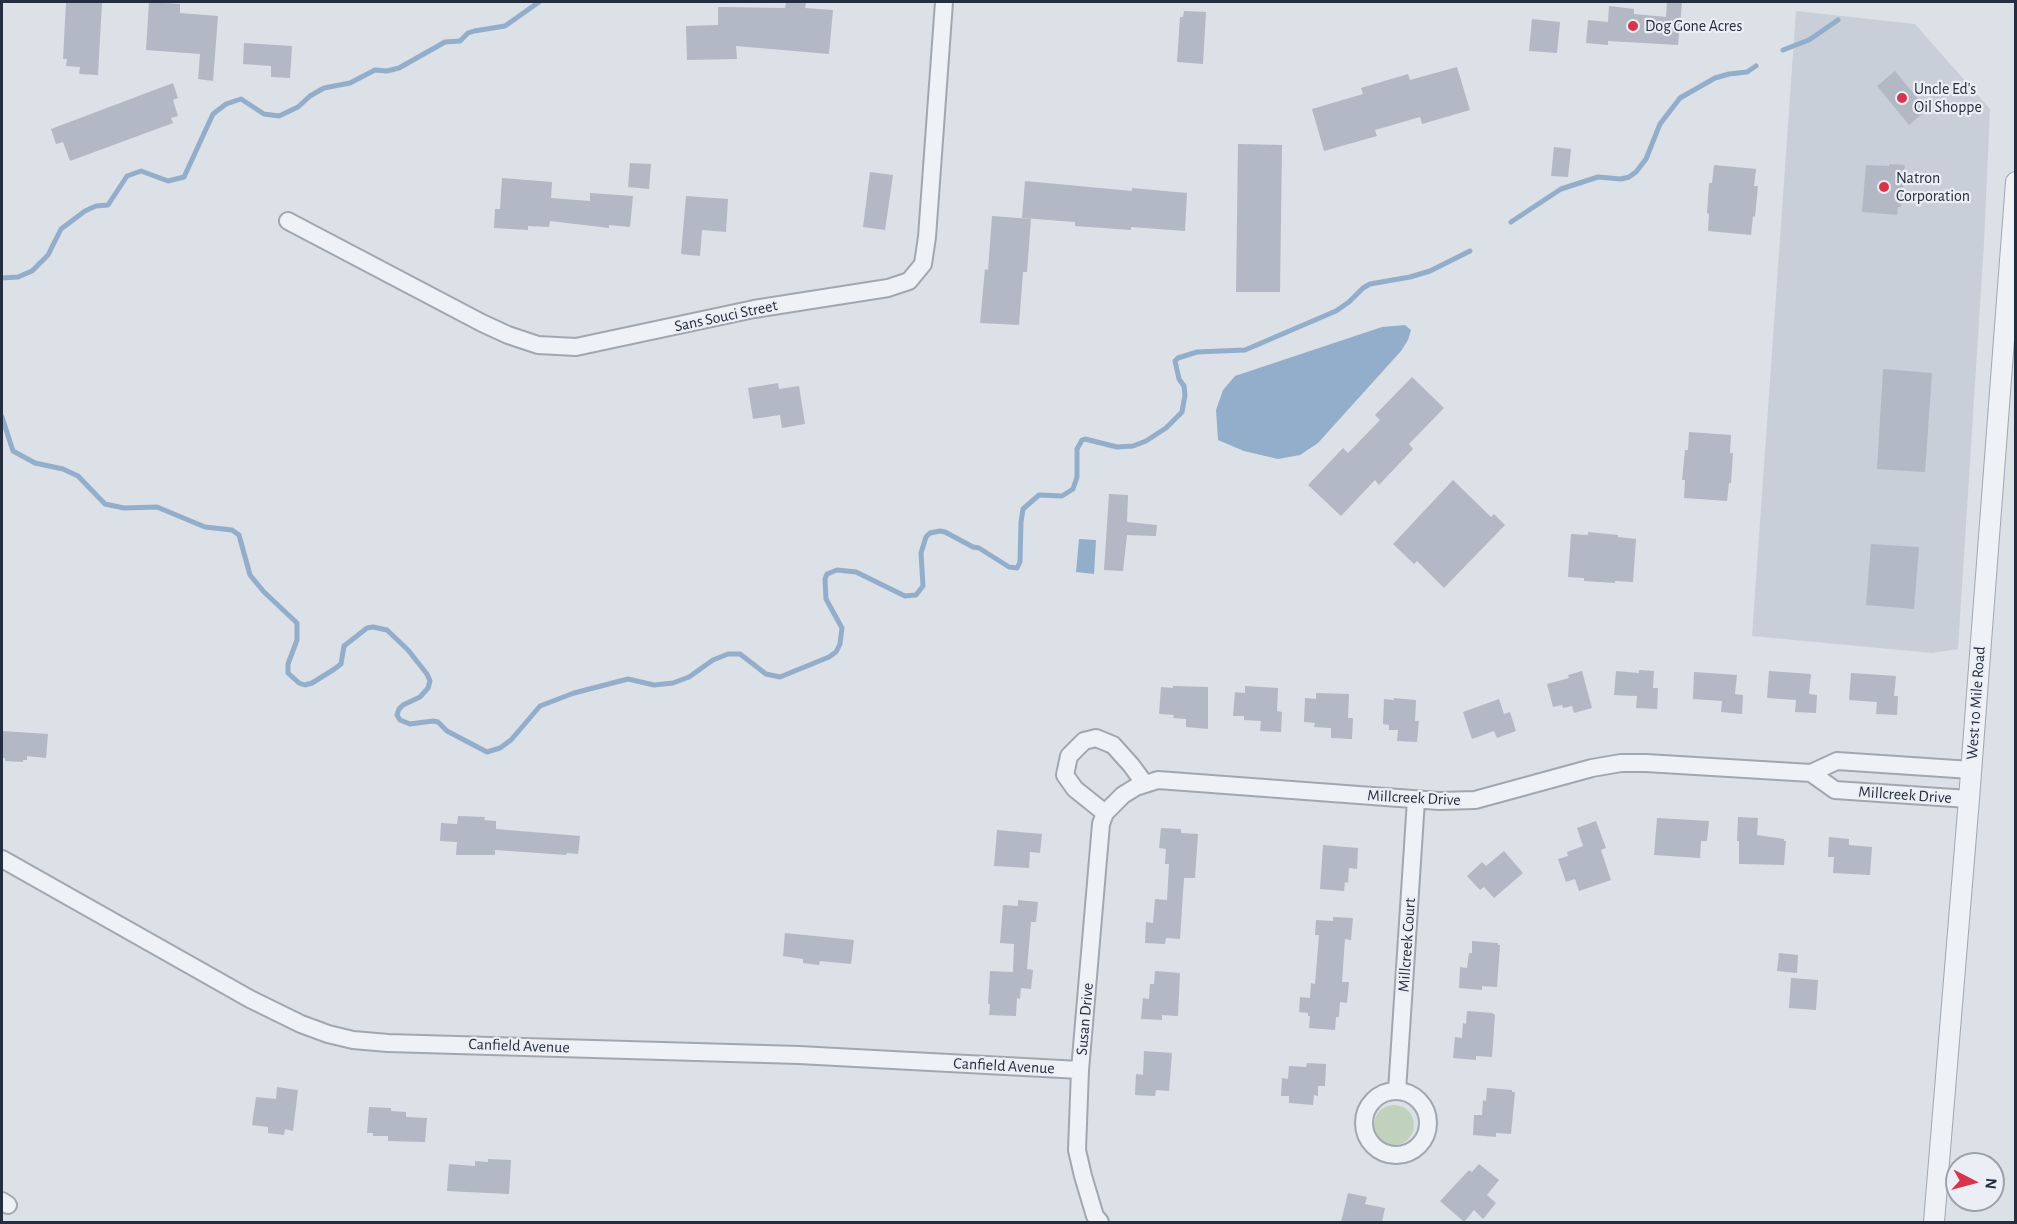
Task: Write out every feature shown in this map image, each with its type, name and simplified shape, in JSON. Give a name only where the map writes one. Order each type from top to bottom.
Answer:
[{"type":"street","name":"Sans Souci Street","points":[[288,221],[482,323],[538,345],[576,347],[754,309],[888,288],[909,281],[923,264],[944,2]]},
{"type":"street","name":"West 10 Mile Road","points":[[1934,1222],[2016,182]]},
{"type":"street","points":[[1106,813],[1074,789],[1065,775],[1069,756],[1084,741],[1096,738],[1113,745],[1144,784]]},
{"type":"street","name":"Millcreek Drive","points":[[1106,813],[1123,795],[1136,787],[1158,780],[1416,800],[1475,801],[1592,768],[1622,763],[1811,773],[1837,761],[1971,770]]},
{"type":"street","name":"Millcreek Drive","points":[[1811,773],[1835,790],[1969,799]]},
{"type":"street","name":"Millcreek Court","points":[[1397,1091],[1416,800]]},
{"type":"street","name":"Susan Drive","points":[[1100,1222],[1095,1216],[1077,1150],[1080,1070],[1101,824],[1106,813]]},
{"type":"street","name":"Canfield Avenue","points":[[2,859],[250,999],[302,1024],[353,1040],[799,1055],[1080,1070]]},
{"type":"shaded area","points":[[1796,11],[1915,24],[1990,109],[1984,243],[1958,649],[1932,653],[1752,636]]},
{"type":"green space","points":[[1394,1105],[1408,1111],[1414,1125],[1408,1139],[1394,1145],[1380,1139],[1374,1125],[1380,1111]]},
{"type":"water","points":[[1405,325],[1411,330],[1401,351],[1318,443],[1300,455],[1278,459],[1244,451],[1218,440],[1216,410],[1223,390],[1235,376],[1382,327]]},
{"type":"water","points":[[1079,539],[1096,540],[1094,574],[1076,572]]},
{"type":"building","points":[[66,2],[102,2],[98,75],[79,74],[80,67],[66,66],[67,59],[63,59]]},
{"type":"building","points":[[149,2],[180,4],[180,13],[218,16],[213,81],[198,79],[200,54],[146,50]]},
{"type":"building","points":[[786,2],[806,3],[805,8],[833,10],[829,54],[736,46],[737,59],[687,60],[686,26],[718,25],[718,7],[785,8]]},
{"type":"building","name":"Dog Gone Acres","points":[[1667,2],[1682,3],[1678,45],[1608,41],[1608,45],[1586,43],[1588,20],[1608,22],[1609,6],[1634,9],[1634,14],[1666,17]]},
{"type":"building","points":[[1184,11],[1206,12],[1203,64],[1177,62],[1180,17],[1183,17]]},
{"type":"building","points":[[1532,19],[1560,22],[1557,53],[1529,51]]},
{"type":"building","points":[[244,43],[292,46],[290,78],[271,77],[271,66],[243,64]]},
{"type":"building","points":[[1457,67],[1470,110],[1422,124],[1420,117],[1375,130],[1377,136],[1324,151],[1312,109],[1363,94],[1361,88],[1408,74],[1410,80]]},
{"type":"building","name":"Uncle Ed's Oil Shoppe","points":[[1895,71],[1927,110],[1909,125],[1877,86]]},
{"type":"building","points":[[173,83],[178,98],[173,100],[178,116],[171,118],[173,123],[70,161],[63,142],[56,144],[51,129]]},
{"type":"building","points":[[1238,144],[1282,145],[1280,292],[1236,292]]},
{"type":"building","points":[[1554,147],[1571,149],[1568,177],[1551,176]]},
{"type":"building","points":[[630,163],[651,164],[649,189],[628,187]]},
{"type":"building","name":"Natron Corporation","points":[[1889,164],[1905,165],[1901,207],[1898,207],[1897,215],[1862,212],[1866,165],[1889,166]]},
{"type":"building","points":[[1714,165],[1756,169],[1754,186],[1758,186],[1751,235],[1708,231],[1709,183],[1712,183]]},
{"type":"building","points":[[870,172],[893,175],[885,230],[863,227]]},
{"type":"building","points":[[502,178],[552,182],[551,198],[590,201],[590,193],[633,196],[630,227],[609,225],[609,228],[550,221],[549,227],[528,226],[528,230],[494,228],[495,209],[500,209]]},
{"type":"building","points":[[1025,181],[1132,191],[1132,188],[1187,193],[1185,231],[1075,226],[1075,222],[1022,218]]},
{"type":"building","points":[[686,196],[728,199],[726,232],[702,230],[700,256],[681,254]]},
{"type":"building","points":[[992,216],[1031,219],[1027,272],[1023,272],[1019,325],[980,323],[985,269],[988,270]]},
{"type":"building","points":[[1883,369],[1932,373],[1925,472],[1877,469]]},
{"type":"building","points":[[1412,377],[1444,408],[1409,444],[1413,449],[1379,485],[1375,480],[1341,516],[1308,485],[1343,448],[1348,453],[1380,420],[1375,415]]},
{"type":"building","points":[[778,383],[779,389],[799,386],[805,424],[782,428],[780,415],[753,419],[748,388]]},
{"type":"building","points":[[1689,432],[1731,435],[1730,453],[1733,453],[1727,501],[1684,498],[1685,480],[1682,480]]},
{"type":"building","points":[[1453,480],[1491,517],[1494,514],[1505,525],[1444,588],[1417,561],[1414,564],[1393,544]]},
{"type":"building","points":[[1109,494],[1128,495],[1127,522],[1157,525],[1156,536],[1127,535],[1123,571],[1104,570]]},
{"type":"building","points":[[1588,532],[1636,539],[1633,582],[1584,581],[1584,578],[1568,577],[1571,534],[1588,535]]},
{"type":"building","points":[[1871,544],[1919,547],[1914,609],[1866,605]]},
{"type":"building","points":[[1639,670],[1654,671],[1653,688],[1658,688],[1657,709],[1636,708],[1637,696],[1614,695],[1616,671],[1639,673]]},
{"type":"building","points":[[1582,671],[1592,708],[1574,713],[1572,706],[1553,707],[1547,684],[1569,678],[1568,675]]},
{"type":"building","points":[[1769,671],[1811,674],[1809,694],[1817,695],[1816,713],[1795,712],[1796,700],[1767,698]]},
{"type":"building","points":[[1694,672],[1737,675],[1735,694],[1743,695],[1742,714],[1721,712],[1722,701],[1693,699]]},
{"type":"building","points":[[1851,673],[1896,676],[1894,696],[1898,696],[1897,715],[1876,714],[1877,702],[1849,700]]},
{"type":"building","points":[[1173,686],[1208,687],[1208,729],[1186,727],[1186,719],[1159,714],[1161,687],[1173,688]]},
{"type":"building","points":[[1245,686],[1278,688],[1277,711],[1282,712],[1281,732],[1260,731],[1261,721],[1244,720],[1244,716],[1233,716],[1235,692],[1245,693]]},
{"type":"building","points":[[1316,693],[1349,694],[1348,718],[1353,718],[1352,739],[1331,738],[1331,728],[1314,727],[1315,723],[1304,722],[1305,698],[1316,699]]},
{"type":"building","points":[[1394,698],[1416,700],[1415,721],[1419,721],[1417,742],[1397,741],[1398,730],[1389,730],[1389,725],[1383,724],[1384,699],[1394,700]]},
{"type":"building","points":[[1499,699],[1504,714],[1510,712],[1516,731],[1497,738],[1494,731],[1472,739],[1463,712]]},
{"type":"building","points":[[2,731],[48,734],[46,758],[27,756],[27,760],[23,762],[5,761],[5,758],[2,758]]},
{"type":"building","points":[[458,816],[485,817],[484,820],[496,821],[496,829],[580,836],[578,854],[495,850],[495,855],[456,855],[457,842],[440,841],[441,823],[457,824]]},
{"type":"building","points":[[1738,817],[1758,818],[1757,835],[1786,841],[1784,865],[1739,864]]},
{"type":"building","points":[[1657,818],[1709,821],[1707,841],[1701,841],[1700,858],[1654,855]]},
{"type":"building","points":[[1596,821],[1606,848],[1601,850],[1611,880],[1579,891],[1575,879],[1566,882],[1558,859],[1568,856],[1567,852],[1583,846],[1577,828]]},
{"type":"building","points":[[1161,828],[1181,829],[1181,833],[1198,834],[1195,878],[1184,878],[1180,939],[1166,938],[1165,944],[1145,943],[1146,922],[1153,923],[1155,899],[1167,900],[1169,864],[1165,864],[1166,849],[1159,848]]},
{"type":"building","points":[[997,830],[1042,834],[1040,853],[1030,852],[1029,868],[994,866]]},
{"type":"building","points":[[1829,837],[1849,839],[1849,845],[1872,847],[1870,875],[1833,873],[1834,857],[1828,857]]},
{"type":"building","points":[[1323,845],[1358,848],[1357,869],[1349,868],[1348,883],[1345,882],[1344,891],[1320,889]]},
{"type":"building","points":[[1504,851],[1523,873],[1494,898],[1484,887],[1480,890],[1467,876],[1482,862],[1486,866]]},
{"type":"building","points":[[1018,900],[1038,902],[1036,922],[1031,922],[1027,969],[1033,970],[1031,989],[1021,988],[1020,999],[1017,998],[1016,1016],[989,1015],[990,971],[1013,972],[1014,944],[1000,943],[1003,905],[1018,906]]},
{"type":"building","points":[[1333,917],[1353,918],[1351,940],[1345,939],[1342,982],[1349,982],[1347,1003],[1340,1002],[1335,1030],[1309,1028],[1310,1016],[1308,1013],[1299,1012],[1300,997],[1310,998],[1311,983],[1315,984],[1319,935],[1315,935],[1316,920],[1333,921]]},
{"type":"building","points":[[785,933],[854,940],[851,964],[820,961],[819,965],[803,963],[803,959],[783,956]]},
{"type":"building","points":[[1472,941],[1500,945],[1497,987],[1482,986],[1482,990],[1459,988],[1460,967],[1467,968],[1469,953],[1472,953]]},
{"type":"building","points":[[1779,953],[1798,955],[1797,973],[1777,971]]},
{"type":"building","points":[[1155,971],[1180,973],[1178,1016],[1162,1015],[1162,1020],[1141,1019],[1143,998],[1149,999],[1150,984],[1154,984]]},
{"type":"building","points":[[1791,978],[1818,980],[1816,1010],[1789,1008]]},
{"type":"building","points":[[1467,1011],[1495,1015],[1492,1057],[1476,1056],[1476,1060],[1453,1058],[1455,1037],[1462,1038]]},
{"type":"building","points":[[1144,1051],[1172,1053],[1169,1091],[1156,1090],[1155,1096],[1135,1095],[1136,1074],[1143,1075]]},
{"type":"building","points":[[1307,1063],[1326,1064],[1325,1086],[1318,1086],[1318,1096],[1314,1095],[1313,1105],[1289,1103],[1289,1096],[1281,1096],[1282,1078],[1288,1079],[1289,1066],[1306,1067]]},
{"type":"building","points":[[277,1087],[298,1090],[293,1131],[285,1129],[284,1135],[268,1133],[268,1127],[252,1125],[256,1097],[276,1099]]},
{"type":"building","points":[[1487,1088],[1515,1092],[1511,1134],[1496,1133],[1496,1137],[1473,1135],[1474,1115],[1482,1115]]},
{"type":"building","points":[[369,1107],[391,1108],[391,1111],[406,1112],[406,1117],[427,1118],[425,1142],[388,1141],[388,1136],[373,1136],[373,1133],[367,1133]]},
{"type":"building","points":[[488,1159],[511,1160],[509,1194],[447,1191],[449,1164],[475,1166],[475,1161],[488,1162]]},
{"type":"building","points":[[1479,1164],[1499,1180],[1487,1195],[1496,1203],[1483,1219],[1474,1210],[1464,1222],[1440,1201],[1469,1170],[1472,1172]]},
{"type":"building","points":[[1348,1193],[1367,1197],[1365,1204],[1385,1208],[1382,1222],[1341,1222]]},
{"type":"waterway","points":[[2,278],[18,277],[32,271],[48,255],[61,229],[85,211],[96,206],[108,205],[127,176],[141,171],[168,181],[184,177],[213,114],[226,104],[241,99],[264,114],[279,116],[298,107],[310,96],[324,88],[350,83],[375,70],[387,71],[399,68],[445,42],[460,41],[468,33],[474,31],[505,26],[539,2]]},
{"type":"waterway","points":[[1783,50],[1809,40],[1838,20]]},
{"type":"waterway","points":[[1511,222],[1561,189],[1598,177],[1621,179],[1629,177],[1646,159],[1660,124],[1680,98],[1715,78],[1747,72],[1756,66]]},
{"type":"waterway","points":[[2,417],[13,451],[35,463],[63,469],[78,476],[105,504],[124,508],[157,507],[205,527],[232,530],[239,535],[250,575],[264,592],[297,623],[297,640],[288,664],[288,673],[299,683],[305,685],[312,683],[341,664],[344,646],[367,628],[387,630],[408,650],[430,681],[428,688],[420,697],[399,709],[397,715],[400,720],[410,724],[438,722],[447,731],[487,752],[500,748],[511,740],[540,706],[574,693],[628,679],[654,685],[673,683],[689,677],[713,660],[728,654],[740,654],[766,674],[780,677],[829,657],[836,652],[840,644],[842,628],[826,599],[827,574],[837,570],[856,572],[905,596],[916,595],[923,586],[921,553],[926,537],[930,533],[945,532],[979,548],[1009,567],[1017,568],[1020,562],[1023,509],[1039,495],[1062,496],[1073,489],[1077,477],[1077,449],[1082,440],[1117,447],[1133,446],[1146,441],[1166,428],[1182,412],[1185,395],[1175,361],[1178,358],[1197,352],[1245,350],[1336,311],[1370,284],[1430,271],[1470,251]]},
{"type":"place","name":"Dog Gone Acres","points":[[1633,26]]},
{"type":"place","name":"Uncle Ed's Oil Shoppe","points":[[1902,98]]},
{"type":"place","name":"Natron Corporation","points":[[1884,187]]}]
